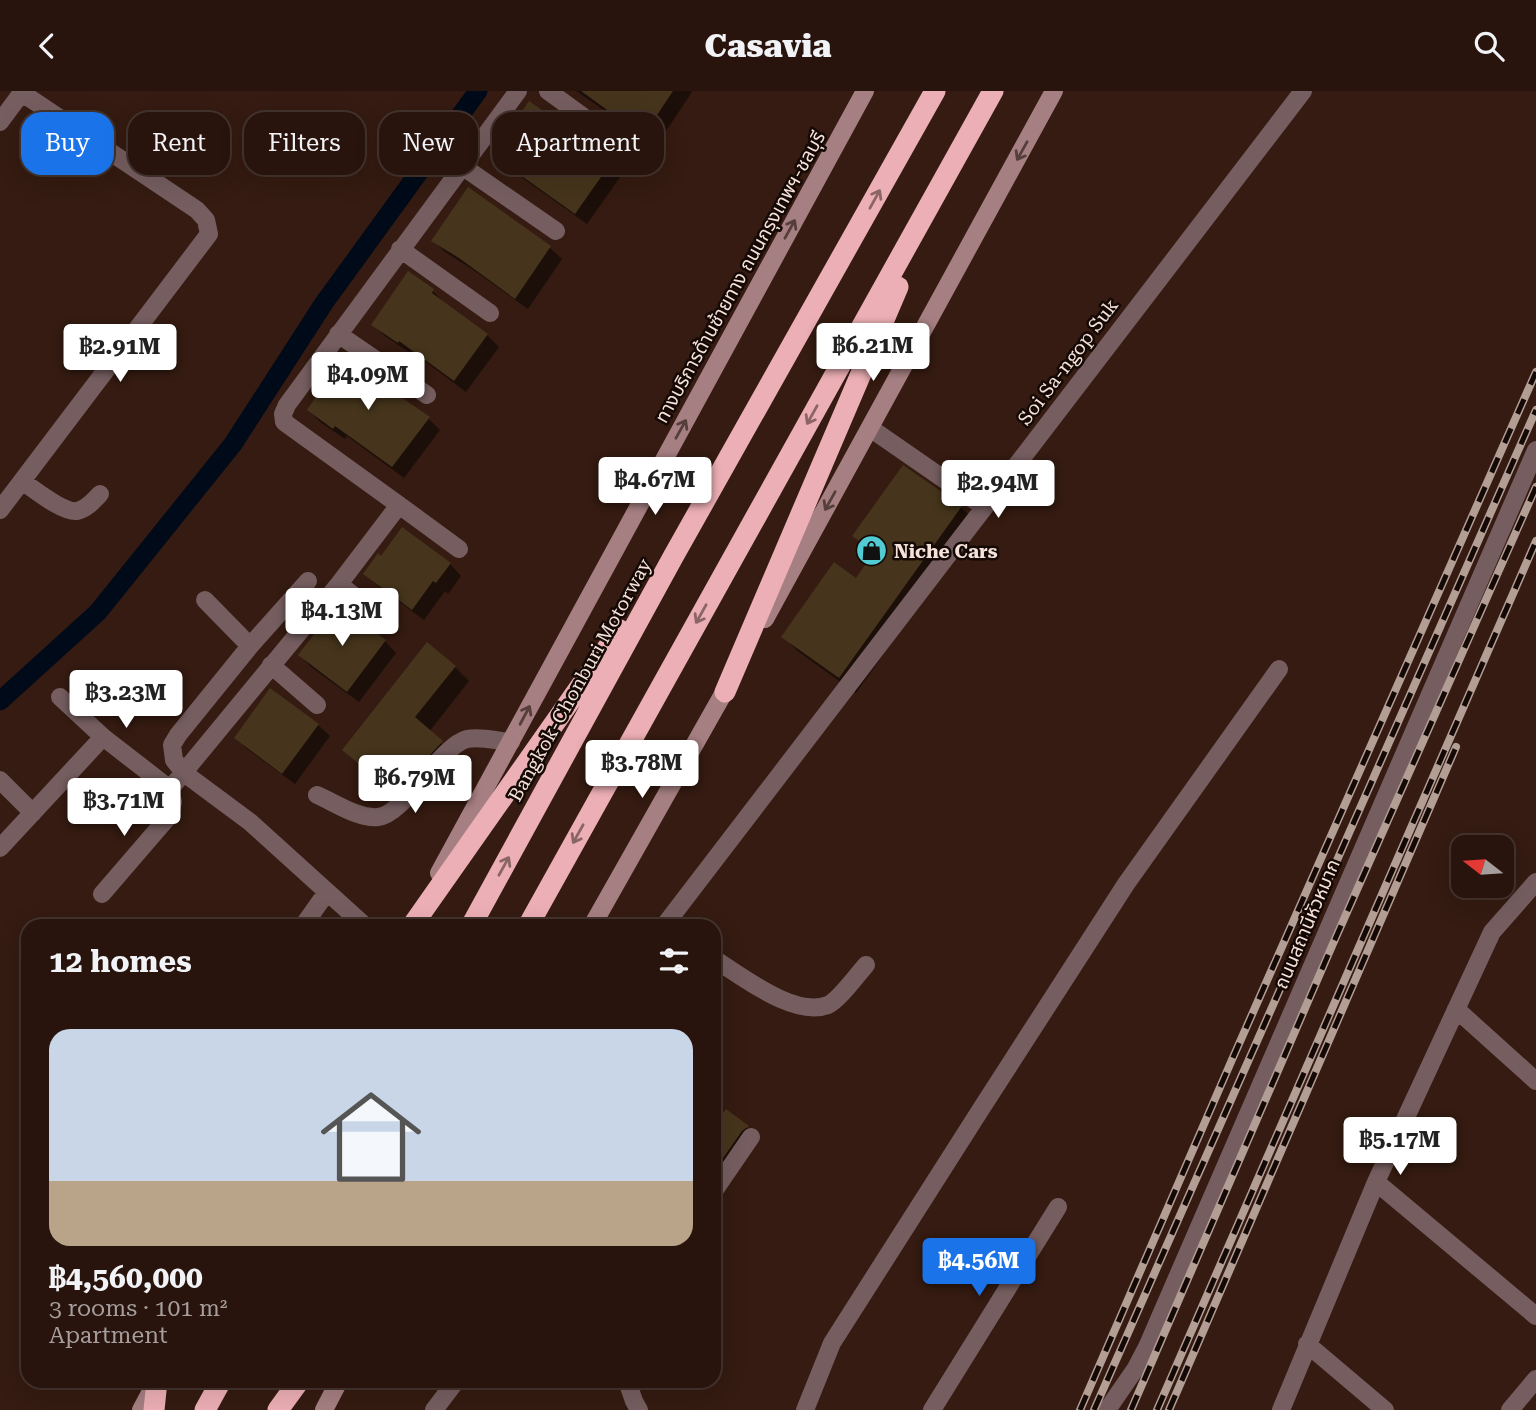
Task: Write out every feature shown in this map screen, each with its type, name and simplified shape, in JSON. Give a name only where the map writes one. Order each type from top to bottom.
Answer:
[{"type":"highway","points":[[898,159],[919,91]]},
{"type":"highway","name":"Bangkok-Chonburi Motorway","points":[[475,919],[673,557],[935,91]]},
{"type":"highway","points":[[532,919],[993,91]]},
{"type":"highway","points":[[725,692],[941,185]]},
{"type":"highway","points":[[417,919],[673,557]]},
{"type":"highway","points":[[154,1410],[156,1388]]},
{"type":"highway","points":[[205,1410],[217,1388]]},
{"type":"highway","points":[[268,1410],[281,1388]]},
{"type":"highway","points":[[278,1410],[294,1388]]},
{"type":"main road","name":"ทางบริการด้านซ้ายทาง ถนนกรุงเทพฯ-ชลบุรี","points":[[416,919],[865,91]]},
{"type":"main road","points":[[596,919],[725,692],[1054,91]]},
{"type":"main road","points":[[141,1410],[153,1388]]},
{"type":"main road","points":[[324,1410],[335,1388]]},
{"type":"street","points":[[478,145],[518,91]]},
{"type":"street","points":[[548,91],[577,112]]},
{"type":"street","name":"Soi Sa-ngop Suk","points":[[669,919],[1303,91]]},
{"type":"street","points":[[0,122],[22,92],[197,210],[206,220],[209,234],[0,510]]},
{"type":"street","points":[[455,175],[338,334],[283,414],[284,422],[459,549]]},
{"type":"street","points":[[475,175],[556,231]]},
{"type":"street","points":[[400,249],[490,313]]},
{"type":"street","points":[[338,334],[427,395]]},
{"type":"street","points":[[870,428],[984,507]]},
{"type":"street","name":"ถนนสถานีหัวหมาก","points":[[1107,1410],[1147,1347],[1536,450]]},
{"type":"street","points":[[22,481],[68,510],[79,511],[100,493]]},
{"type":"street","points":[[170,789],[339,584],[400,505]]},
{"type":"street","points":[[308,582],[250,646],[172,745],[174,760],[184,773],[250,822],[305,869],[357,919]]},
{"type":"street","points":[[339,584],[387,622]]},
{"type":"street","points":[[205,600],[250,646]]},
{"type":"street","points":[[271,664],[317,705]]},
{"type":"street","points":[[805,1410],[832,1343],[988,1097],[1126,884],[1279,669]]},
{"type":"street","points":[[60,697],[103,737],[170,789],[173,801],[170,815],[102,894]]},
{"type":"street","points":[[0,848],[103,737]]},
{"type":"street","points":[[317,795],[366,816],[381,817],[399,804],[456,744],[469,739],[511,742]]},
{"type":"street","points":[[0,781],[33,813]]},
{"type":"street","points":[[1281,1410],[1376,1182],[1492,932],[1536,882]]},
{"type":"street","points":[[308,919],[327,892]]},
{"type":"street","points":[[721,963],[789,1003],[811,1008],[830,1004],[866,965]]},
{"type":"street","points":[[1456,1009],[1536,1081]]},
{"type":"street","points":[[721,1181],[751,1137]]},
{"type":"street","points":[[1376,1182],[1536,1316]]},
{"type":"street","points":[[932,1410],[1058,1207]]},
{"type":"street","points":[[1307,1345],[1385,1410]]},
{"type":"street","points":[[1510,1410],[1536,1378]]},
{"type":"street","points":[[434,1410],[451,1388]]},
{"type":"street","points":[[629,1388],[639,1410]]},
{"type":"building","points":[[581,91],[673,91],[659,112],[610,112]]},
{"type":"building","points":[[529,101],[545,112],[521,112]]},
{"type":"building","points":[[520,175],[602,175],[575,214]]},
{"type":"building","points":[[468,187],[551,246],[515,299],[431,241]]},
{"type":"building","points":[[408,271],[434,289],[432,293],[488,334],[454,381],[399,341],[398,343],[371,325]]},
{"type":"building","points":[[343,357],[430,417],[392,467],[335,426],[333,429],[307,410]]},
{"type":"building","points":[[903,465],[962,506],[839,678],[781,637],[834,562],[856,578],[874,552],[852,536]]},
{"type":"building","points":[[402,527],[451,563],[436,583],[433,581],[412,610],[363,574],[378,553],[381,556]]},
{"type":"building","points":[[337,604],[386,640],[347,692],[298,655]]},
{"type":"building","points":[[427,642],[456,666],[415,717],[443,741],[395,793],[342,750]]},
{"type":"building","points":[[270,688],[319,724],[282,774],[234,738]]},
{"type":"building","points":[[726,1109],[749,1126],[742,1131],[721,1161],[721,1116]]},
{"type":"waterway","points":[[0,701],[98,612],[233,444],[324,303],[478,91]]},
{"type":"railway","points":[[1080,1410],[1536,372]]},
{"type":"railway","points":[[1094,1410],[1536,410]]},
{"type":"railway","points":[[1131,1410],[1332,946],[1536,487]]},
{"type":"railway","points":[[1157,1410],[1536,541]]},
{"type":"railway","points":[[1169,1410],[1456,747]]},
{"type":"place","name":"Niche Cars","points":[[871,551]]}]
